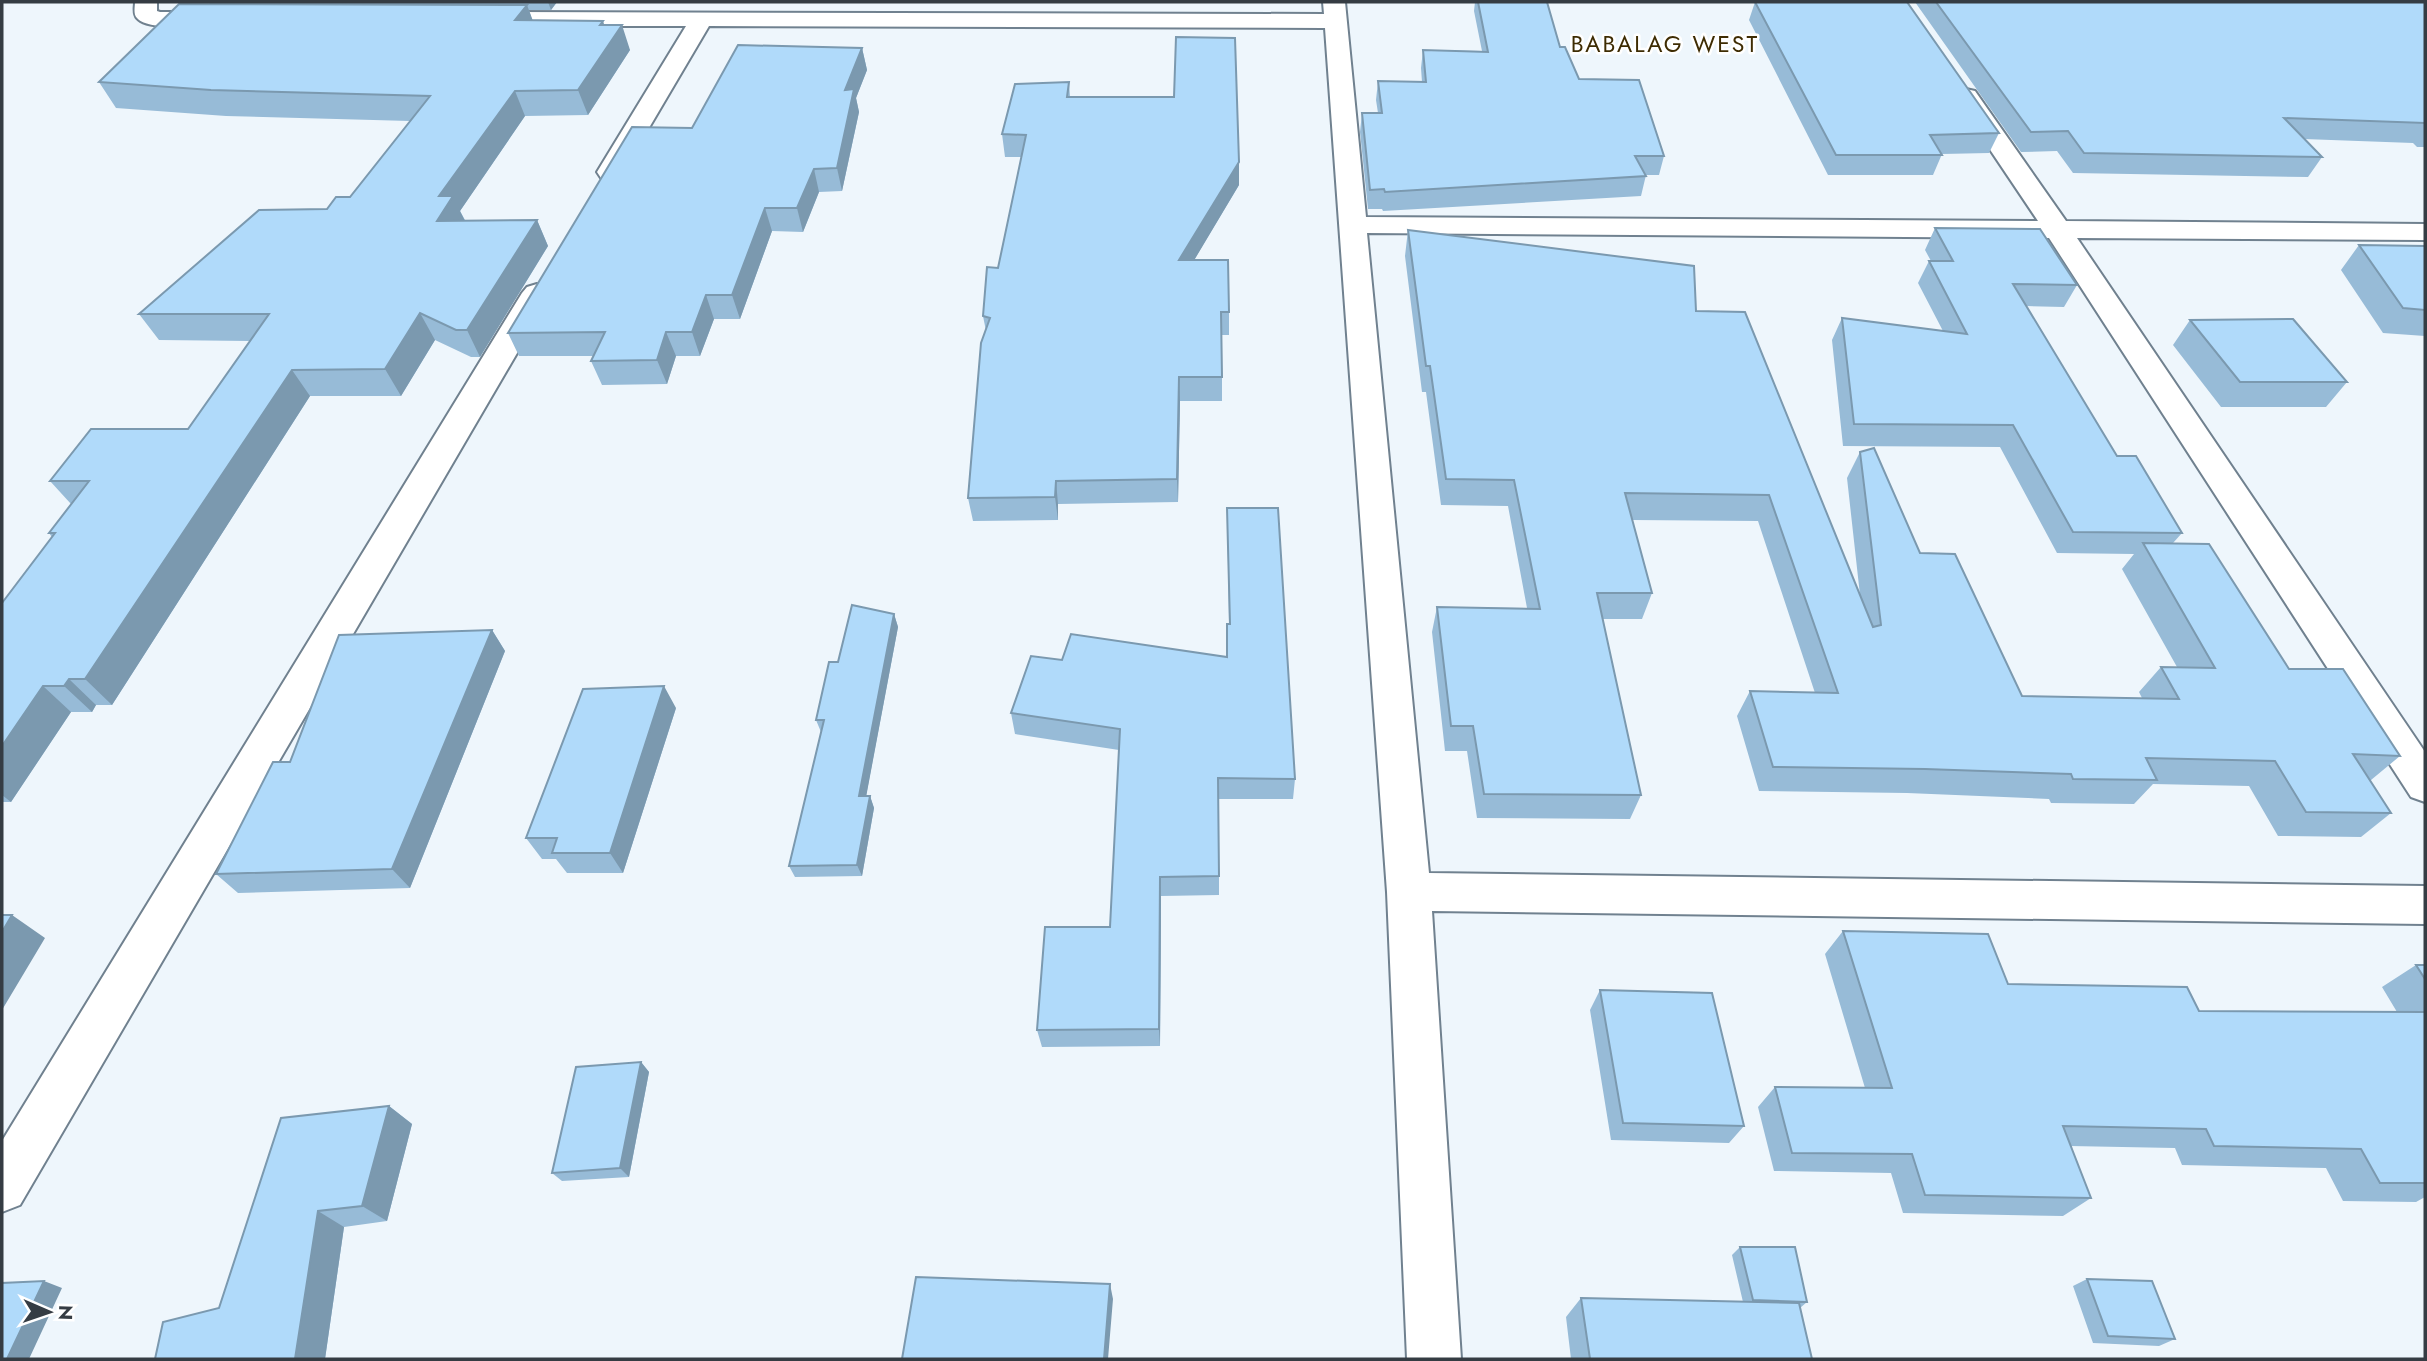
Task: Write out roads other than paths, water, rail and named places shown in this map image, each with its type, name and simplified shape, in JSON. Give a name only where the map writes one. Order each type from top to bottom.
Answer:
[{"type":"street","points":[[146,2],[146,15],[158,19],[242,19]]},
{"type":"street","points":[[452,19],[703,19],[1336,11],[1351,225],[1409,892],[1434,1359]]},
{"type":"street","points":[[596,196],[703,19]]},
{"type":"street","points":[[1948,70],[2058,230],[2425,785]]},
{"type":"street","points":[[1351,225],[2425,232]]},
{"type":"street","points":[[2,1187],[553,267]]},
{"type":"street","points":[[1409,892],[2425,905]]},
{"type":"district","name":"BABALAG WEST","points":[[1665,44]]}]
